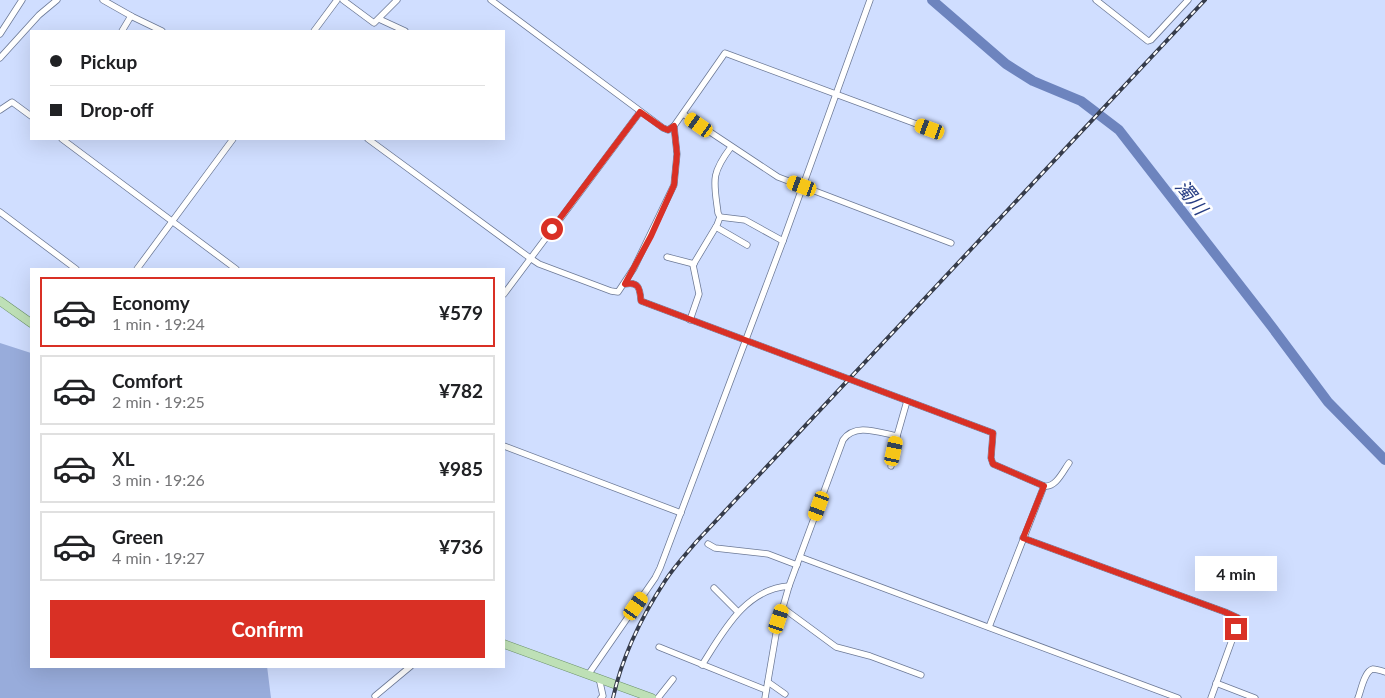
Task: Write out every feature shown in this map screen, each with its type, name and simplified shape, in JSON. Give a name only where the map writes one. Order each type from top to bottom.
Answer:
[{"type":"main road","points":[[0,301],[30,322]]},
{"type":"main road","points":[[505,644],[652,698]]},
{"type":"street","points":[[0,34],[22,0]]},
{"type":"street","points":[[0,58],[39,15],[57,0]]},
{"type":"street","points":[[103,0],[158,30]]},
{"type":"street","points":[[315,30],[337,0]]},
{"type":"street","points":[[343,0],[374,24],[397,0]]},
{"type":"street","points":[[491,0],[640,112],[668,130],[674,126],[683,114],[725,53],[930,129]]},
{"type":"street","points":[[588,675],[655,578],[783,241],[870,0]]},
{"type":"street","points":[[1096,0],[1148,42],[1188,0]]},
{"type":"street","points":[[123,30],[131,16]]},
{"type":"street","points":[[379,19],[403,30]]},
{"type":"street","points":[[0,110],[12,102],[30,115]]},
{"type":"street","points":[[505,293],[640,112]]},
{"type":"street","points":[[683,114],[772,174],[951,243]]},
{"type":"street","points":[[369,140],[539,264],[618,292],[625,284],[651,236],[674,185],[677,154],[674,126]]},
{"type":"street","points":[[63,140],[235,268]]},
{"type":"street","points":[[138,268],[233,140]]},
{"type":"street","points":[[690,320],[699,294],[693,269],[694,264],[720,217],[714,179],[716,171],[731,147]]},
{"type":"street","points":[[0,212],[75,268]]},
{"type":"street","points":[[720,217],[745,220],[783,241]]},
{"type":"street","points":[[716,226],[747,245]]},
{"type":"street","points":[[667,257],[694,264]]},
{"type":"street","points":[[625,284],[632,283],[637,285],[640,290],[641,301],[993,433],[991,458],[993,464],[1044,486],[1054,484],[1069,463]]},
{"type":"street","points":[[891,466],[907,401]]},
{"type":"street","points":[[764,698],[777,628],[789,586],[843,440],[846,436],[857,430],[897,436]]},
{"type":"street","points":[[505,446],[681,513]]},
{"type":"street","points":[[989,627],[1044,486]]},
{"type":"street","points":[[1023,538],[1236,617],[1238,620],[1236,629],[1210,698]]},
{"type":"street","points":[[708,544],[717,548],[771,554],[797,565]]},
{"type":"street","points":[[800,556],[1178,698]]},
{"type":"street","points":[[702,665],[738,612],[768,590],[789,586]]},
{"type":"street","points":[[714,588],[738,612]]},
{"type":"street","points":[[783,608],[839,649],[870,656],[921,675]]},
{"type":"street","points":[[659,647],[766,690]]},
{"type":"street","points":[[375,696],[409,668]]},
{"type":"street","points":[[1358,698],[1367,674],[1371,670],[1385,672]]},
{"type":"street","points":[[599,678],[603,696],[601,698]]},
{"type":"street","points":[[658,698],[673,679]]},
{"type":"street","points":[[768,682],[785,694]]},
{"type":"street","points":[[1216,683],[1255,698]]},
{"type":"shaded area","points":[[0,343],[30,353],[30,668],[267,668],[271,698],[0,698]]},
{"type":"waterway","name":"濁川","points":[[932,0],[1006,64],[1033,81],[1081,101],[1119,130],[1328,402],[1385,460]]},
{"type":"railway","points":[[613,698],[627,652],[648,608],[684,556],[1205,0]]},
{"type":"route","points":[[552,229],[640,112],[663,128],[668,130],[674,126],[677,154],[674,185],[651,236],[625,284],[632,283],[637,285],[640,290],[641,301],[993,433],[991,458],[993,464],[1044,486],[1023,538],[1233,615],[1238,618],[1236,629]]}]
